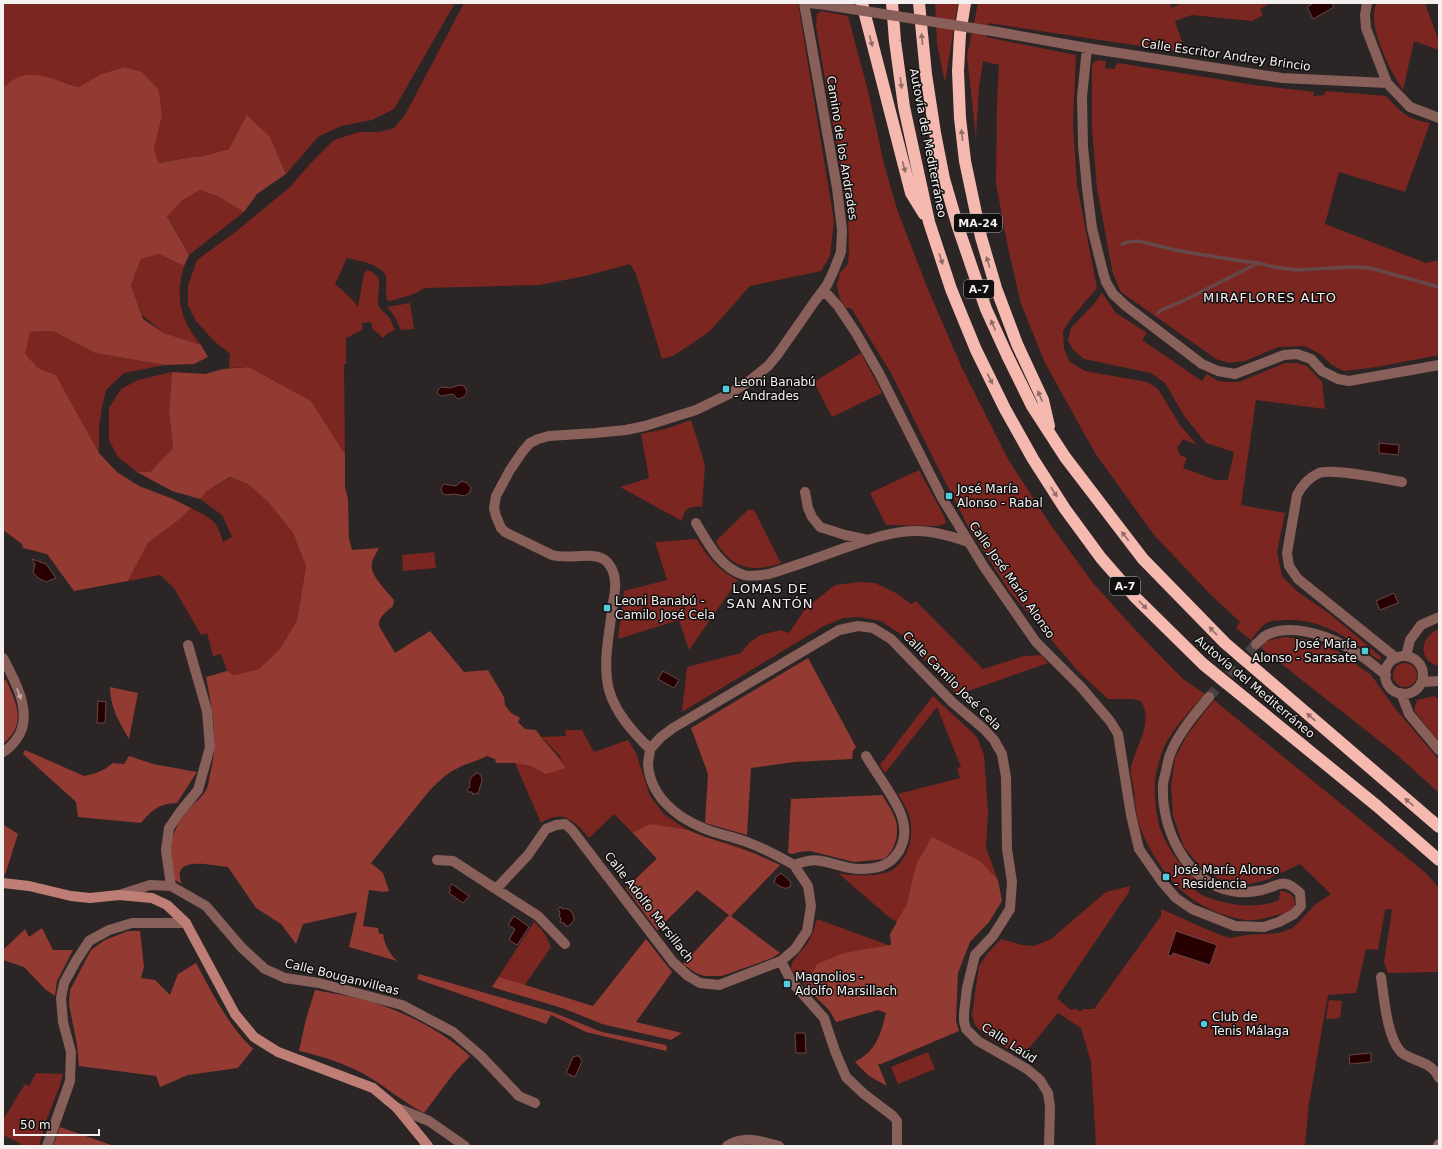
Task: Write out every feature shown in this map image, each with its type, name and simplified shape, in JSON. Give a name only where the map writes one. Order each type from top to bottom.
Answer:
[{"type":"highway","points":[[862,3],[911,193],[929,222]]},
{"type":"highway","name":"Autovía del Mediterráneo","points":[[892,3],[895,41],[904,107],[929,222],[951,289],[976,350],[1032,459],[1065,509],[1101,558],[1136,598],[1203,664],[1377,806],[1439,860]]},
{"type":"highway","name":"Autovía del Mediterráneo","points":[[919,3],[926,74],[944,179],[958,227],[986,309],[1032,406],[1051,433],[1065,457],[1143,559],[1225,643],[1439,827]]},
{"type":"highway","name":"MA-24","points":[[964,3],[960,34],[958,71],[960,118],[965,161],[981,237],[996,288],[1017,344],[1043,400],[1051,433]]},
{"type":"street","name":"Camino de los Andrades","points":[[650,749],[619,714],[609,690],[606,676],[607,655],[615,582],[610,565],[596,556],[569,557],[552,555],[510,535],[501,528],[496,516],[494,508],[496,496],[510,470],[523,451],[530,443],[538,439],[549,436],[626,430],[645,426],[696,410],[748,382],[768,366],[778,354],[827,285],[841,252],[842,230],[837,188],[804,3]]},
{"type":"street","name":"Calle Escritor Andrey Brincio","points":[[810,3],[1282,78],[1387,83]]},
{"type":"street","points":[[1367,3],[1365,16],[1366,28],[1387,83],[1410,107],[1439,118]]},
{"type":"street","points":[[1087,48],[1082,97],[1083,146],[1092,228],[1106,282],[1113,294],[1126,306],[1202,364],[1218,371],[1235,374],[1284,355],[1297,354],[1311,358],[1322,371],[1338,379],[1349,381],[1439,365]]},
{"type":"street","name":"Calle José María Alonso","points":[[822,293],[828,295],[838,306],[860,340],[879,373],[942,498],[984,567],[1036,642],[1081,687],[1110,721],[1118,734],[1131,815],[1139,849],[1162,882],[1176,898],[1187,906],[1213,918],[1235,926],[1264,927],[1279,922],[1294,914],[1301,906],[1300,893],[1292,886],[1280,883],[1262,890],[1250,892],[1232,891],[1216,886],[1194,871],[1177,849],[1165,814],[1163,784],[1170,752],[1184,728],[1209,697]]},
{"type":"street","points":[[1402,482],[1335,471],[1320,472],[1310,477],[1297,495],[1287,553],[1289,566],[1298,579],[1401,657],[1415,660],[1421,667],[1423,677],[1422,682],[1413,691],[1401,693],[1392,689],[1386,680],[1388,665],[1401,657],[1410,640],[1421,625],[1439,617]]},
{"type":"street","points":[[805,492],[808,508],[812,517],[820,527],[868,540]]},
{"type":"street","points":[[696,523],[720,560],[732,570],[756,576],[770,574],[868,540],[890,534],[918,531],[944,534],[968,542]]},
{"type":"street","name":"Calle Camilo José Cela","points":[[650,749],[661,737],[673,728],[839,630],[858,626],[873,628],[891,639],[952,702],[984,729],[994,740],[1002,754],[1006,777],[1007,849],[1012,882],[1010,909],[993,936],[975,955],[967,988],[964,1013],[966,1029]]},
{"type":"street","points":[[1256,644],[1266,636],[1284,630],[1311,632],[1345,645],[1386,674]]},
{"type":"street","points":[[171,886],[166,850],[169,828],[198,790],[210,747],[207,711],[188,645]]},
{"type":"street","points":[[3,658],[21,699],[25,718],[19,736],[9,750],[3,752]]},
{"type":"street","points":[[1422,682],[1439,681]]},
{"type":"street","points":[[1401,693],[1409,714],[1439,750]]},
{"type":"street","points":[[650,749],[648,764],[652,781],[662,801],[674,813],[702,828],[743,840],[762,848],[794,865],[806,861],[820,860],[848,869],[881,866],[891,862],[901,848],[905,831],[904,819],[899,806],[866,756]]},
{"type":"street","name":"Calle Adolfo Marsillach","points":[[496,889],[528,855],[546,829],[556,825],[565,824],[572,830],[674,962],[688,976],[700,983],[719,985],[781,961],[795,949],[807,931],[811,906],[808,886],[794,865]]},
{"type":"street","points":[[437,860],[453,861],[538,916],[565,944]]},
{"type":"street","points":[[3,883],[29,886],[83,898],[120,895],[152,898],[167,905],[186,923],[235,1014],[254,1037],[278,1052],[373,1088],[397,1108],[428,1146]]},
{"type":"street","name":"Calle Bouganvilleas","points":[[120,895],[150,885],[171,886],[206,906],[242,948],[265,969],[286,978],[319,983],[402,1005],[453,1032],[481,1056],[519,1096],[535,1104]]},
{"type":"street","points":[[47,1146],[70,1081],[71,1052],[63,1022],[61,998],[64,984],[76,960],[89,941],[109,930],[132,923],[186,923]]},
{"type":"street","points":[[781,961],[791,981],[824,1018],[835,1051],[846,1076],[864,1094],[893,1116],[897,1121],[898,1146]]},
{"type":"street","points":[[1381,978],[1391,1037],[1402,1052],[1427,1064],[1439,1078]]},
{"type":"street","name":"Calle Laúd","points":[[966,1029],[978,1041],[1027,1069],[1040,1080],[1048,1093],[1050,1107],[1049,1146]]},
{"type":"street","points":[[397,1108],[429,1121],[465,1146]]},
{"type":"street","points":[[727,1146],[739,1140],[748,1139],[778,1146]]},
{"type":"shaded area","points":[[3,3],[455,3],[394,109],[372,120],[341,126],[318,137],[286,174],[270,137],[200,157],[159,163],[154,149],[162,116],[159,90],[142,72],[125,67],[101,74],[79,87],[66,83],[12,81],[3,87]]},
{"type":"shaded area","points":[[464,3],[798,3],[834,221],[830,256],[821,271],[750,286],[709,332],[673,356],[662,359],[636,274],[630,264],[585,276],[539,285],[425,288],[414,294],[390,301],[387,300],[386,294],[386,277],[380,269],[370,264],[347,258],[335,284],[352,299],[358,307],[364,274],[367,270],[377,276],[379,280],[378,304],[391,320],[395,330],[388,333],[383,338],[372,328],[372,324],[370,322],[362,323],[362,330],[346,338],[346,364],[344,364],[345,454],[311,401],[249,367],[229,368],[230,354],[214,341],[196,321],[188,305],[188,286],[197,260],[234,233],[290,187],[334,140],[359,132],[379,132],[394,128],[405,115]]},
{"type":"shaded area","points":[[935,3],[958,3],[945,82],[937,44]]},
{"type":"shaded area","points":[[978,3],[1169,3],[1172,8],[1181,3],[1270,3],[1260,9],[1263,15],[1252,21],[1192,15],[1175,21],[1186,53],[988,23],[986,37],[1076,55],[1073,123],[1077,185],[1097,288],[1072,317],[1063,331],[1064,349],[1070,362],[1085,371],[1147,382],[1158,389],[1180,425],[1197,445],[1183,439],[1177,448],[1180,455],[1187,458],[1183,468],[1216,480],[1228,480],[1234,452],[1206,443],[1185,417],[1165,383],[1151,373],[1084,359],[1073,350],[1068,340],[1071,328],[1093,305],[1102,293],[1116,313],[1147,333],[1142,340],[1202,381],[1207,374],[1218,381],[1239,382],[1285,363],[1297,363],[1307,366],[1322,382],[1325,409],[1256,400],[1241,505],[1285,513],[1277,552],[1282,576],[1298,592],[1330,614],[1381,657],[1381,659],[1379,660],[1334,631],[1310,622],[1297,620],[1268,622],[1251,640],[1236,628],[1240,622],[1211,595],[1154,535],[1095,453],[1045,363],[1021,304],[1007,243],[996,183],[999,65],[983,61],[979,87],[976,138],[967,56]]},
{"type":"shaded area","points":[[1314,3],[1332,3],[1334,7],[1313,19],[1307,7]]},
{"type":"shaded area","points":[[1377,3],[1425,3],[1439,42],[1439,50],[1414,41],[1403,90],[1386,60],[1377,35],[1374,23],[1374,12]]},
{"type":"shaded area","points":[[821,11],[848,16],[869,95],[884,164],[897,209],[927,287],[962,368],[1008,459],[1050,524],[1093,583],[1139,634],[1183,679],[1205,694],[1172,733],[1164,747],[1155,779],[1159,826],[1164,838],[1179,862],[1194,878],[1187,884],[1202,895],[1230,904],[1240,905],[1261,905],[1270,903],[1279,900],[1280,891],[1289,893],[1294,898],[1295,902],[1292,909],[1288,912],[1261,919],[1246,920],[1237,919],[1211,910],[1195,901],[1181,890],[1162,868],[1146,841],[1139,824],[1131,776],[1133,759],[1145,726],[1145,709],[1141,701],[1132,699],[1108,699],[1078,671],[1010,592],[970,530],[891,373],[851,308],[846,308],[840,299],[837,285],[840,273],[848,264],[848,213],[816,26],[817,14]]},
{"type":"shaded area","points":[[1098,60],[1106,61],[1105,68],[1115,69],[1116,64],[1117,65],[1118,63],[1254,85],[1314,92],[1313,96],[1325,95],[1325,91],[1386,96],[1405,114],[1415,119],[1430,123],[1405,192],[1339,172],[1325,224],[1426,263],[1439,260],[1439,355],[1377,367],[1344,371],[1332,365],[1320,354],[1305,346],[1278,347],[1245,361],[1229,363],[1216,359],[1121,292],[1113,274],[1097,189],[1092,128],[1092,64]]},
{"type":"shaded area","points":[[125,67],[142,72],[159,90],[162,116],[154,149],[159,163],[200,157],[229,149],[247,115],[270,137],[286,174],[257,194],[244,212],[219,197],[200,190],[183,200],[167,216],[189,255],[184,266],[159,254],[141,259],[131,285],[143,319],[164,333],[201,345],[208,357],[194,364],[165,365],[95,353],[53,331],[30,332],[25,354],[38,368],[56,375],[99,453],[117,472],[139,486],[173,499],[191,508],[180,519],[148,543],[128,581],[74,591],[47,554],[23,548],[22,544],[3,530],[3,87],[22,76],[36,75],[79,87],[101,74]]},
{"type":"shaded area","points":[[200,190],[219,197],[244,212],[189,255],[167,215],[183,200]]},
{"type":"shaded area","points":[[159,254],[184,266],[180,288],[181,308],[188,327],[201,345],[164,333],[142,315],[131,285],[141,259]]},
{"type":"shaded area","points":[[410,303],[414,329],[401,330],[397,321],[387,307]]},
{"type":"shaded area","points":[[53,331],[95,353],[165,365],[124,373],[106,390],[99,427],[99,453],[56,375],[38,368],[24,354],[30,332]]},
{"type":"shaded area","points":[[861,353],[882,393],[832,417],[814,382]]},
{"type":"shaded area","points":[[249,367],[311,401],[345,454],[345,487],[348,499],[349,538],[352,550],[379,548],[373,561],[372,569],[378,580],[394,600],[393,606],[381,617],[379,626],[395,653],[430,631],[464,672],[488,670],[504,697],[505,705],[511,713],[520,718],[518,722],[525,729],[536,730],[566,768],[546,774],[531,766],[515,763],[496,763],[495,759],[487,756],[454,770],[430,790],[371,863],[383,873],[389,891],[384,892],[369,890],[363,926],[378,928],[379,934],[383,934],[388,949],[397,961],[349,947],[357,912],[303,924],[296,944],[281,924],[256,908],[228,867],[204,864],[187,865],[182,869],[180,875],[182,884],[175,880],[171,860],[173,835],[182,818],[206,791],[213,761],[214,725],[206,677],[227,671],[234,675],[259,669],[280,649],[297,620],[306,566],[293,533],[269,503],[248,484],[230,477],[207,491],[200,499],[172,491],[137,472],[150,472],[173,448],[169,411],[172,372],[205,374],[223,369]]},
{"type":"shaded area","points":[[172,372],[169,411],[173,448],[150,472],[137,472],[118,457],[109,440],[109,408],[121,389],[138,380]]},
{"type":"shaded area","points":[[459,385],[464,386],[467,391],[465,395],[459,399],[453,394],[441,396],[437,393],[441,387],[450,388]]},
{"type":"shaded area","points":[[691,420],[705,465],[702,507],[691,507],[688,509],[684,513],[682,521],[620,487],[649,478],[641,434],[665,429]]},
{"type":"shaded area","points":[[1379,443],[1399,445],[1398,455],[1379,453]]},
{"type":"shaded area","points":[[919,470],[944,516],[946,523],[939,526],[886,525],[870,493]]},
{"type":"shaded area","points":[[231,477],[248,484],[269,503],[293,533],[306,566],[297,620],[280,649],[260,669],[234,675],[227,671],[221,654],[213,656],[207,633],[201,635],[174,588],[160,575],[128,581],[148,543],[180,519],[191,508],[212,520],[218,528],[223,542],[232,537],[222,515],[200,499],[207,491]]},
{"type":"shaded area","points":[[462,481],[467,483],[471,488],[470,492],[465,496],[454,494],[445,495],[442,492],[441,488],[444,484],[456,486]]},
{"type":"shaded area","points":[[748,510],[754,510],[781,563],[761,568],[744,566],[729,558],[716,541]]},
{"type":"shaded area","points":[[697,539],[705,552],[719,568],[738,580],[689,650],[679,620],[618,639],[624,591],[667,580],[655,542]]},
{"type":"shaded area","points":[[434,552],[436,568],[403,571],[402,555]]},
{"type":"shaded area","points":[[32,559],[46,564],[56,578],[46,582],[38,578],[33,572],[35,564]]},
{"type":"shaded area","points":[[861,582],[875,583],[896,593],[911,604],[916,601],[983,669],[1024,656],[1041,655],[1048,663],[957,695],[902,635],[881,621],[859,617],[843,618],[824,626],[682,712],[687,667],[741,653],[749,643],[761,635],[780,630],[789,633],[805,609],[835,585]]},
{"type":"shaded area","points":[[1394,593],[1398,603],[1380,610],[1376,601]]},
{"type":"shaded area","points":[[1439,629],[1439,666],[1431,663],[1426,658],[1423,648],[1424,643],[1430,635]]},
{"type":"shaded area","points":[[1284,637],[1311,640],[1339,652],[1371,675],[1394,707],[1439,760],[1439,793],[1396,754],[1261,648],[1266,641]]},
{"type":"shaded area","points":[[808,658],[856,747],[853,751],[852,759],[794,762],[751,768],[747,835],[705,823],[708,774],[691,728]]},
{"type":"shaded area","points":[[1405,663],[1414,666],[1417,675],[1414,684],[1405,687],[1396,684],[1393,675],[1396,666]]},
{"type":"shaded area","points":[[663,671],[679,680],[674,688],[658,679]]},
{"type":"shaded area","points":[[6,680],[14,697],[18,714],[15,729],[3,744],[3,681]]},
{"type":"shaded area","points":[[110,687],[138,693],[129,739],[113,708]]},
{"type":"shaded area","points":[[933,696],[977,737],[984,755],[988,811],[986,848],[998,880],[980,861],[899,919],[897,922],[890,918],[838,873],[850,875],[874,875],[892,870],[903,859],[911,838],[911,822],[909,815],[898,794],[960,778],[957,768],[961,767],[937,707],[885,773],[880,765]]},
{"type":"shaded area","points":[[1434,696],[1439,700],[1439,743],[1414,710],[1417,700]]},
{"type":"shaded area","points":[[1214,700],[1427,874],[1439,888],[1439,972],[1388,973],[1384,962],[1392,909],[1385,910],[1378,950],[1366,949],[1356,993],[1328,995],[1309,1103],[1305,1146],[1096,1146],[1091,1062],[1081,1028],[1058,1013],[1022,1057],[985,1035],[975,1025],[972,1015],[979,966],[987,954],[1001,939],[1022,945],[1034,946],[1051,939],[1106,892],[1130,886],[1129,892],[1057,998],[1071,1010],[1077,1009],[1080,1012],[1083,1009],[1094,1009],[1161,916],[1161,909],[1230,938],[1246,935],[1279,933],[1293,928],[1316,904],[1331,894],[1300,864],[1266,880],[1245,885],[1226,883],[1201,868],[1184,847],[1173,816],[1171,786],[1175,758],[1187,735]]},
{"type":"shaded area","points":[[98,701],[106,702],[105,723],[97,723]]},
{"type":"shaded area","points":[[565,730],[582,730],[594,752],[628,740],[636,753],[650,796],[664,814],[695,834],[739,847],[780,865],[730,916],[697,890],[657,930],[626,888],[657,858],[614,814],[589,838],[579,826],[568,818],[556,817],[541,823],[515,763],[564,765],[559,755],[541,737],[566,736]]},
{"type":"shaded area","points":[[25,750],[84,776],[105,769],[113,763],[124,764],[129,756],[153,764],[197,772],[177,803],[157,808],[141,823],[78,817],[76,802],[23,754]]},
{"type":"shaded area","points":[[476,772],[481,775],[482,780],[478,794],[476,793],[473,795],[472,792],[468,792],[467,790],[470,787],[471,778],[476,774]]},
{"type":"shaded area","points":[[882,795],[894,815],[897,829],[894,846],[884,859],[854,862],[810,851],[792,854],[788,853],[791,799]]},
{"type":"shaded area","points":[[3,823],[18,834],[5,875],[3,875]]},
{"type":"shaded area","points":[[650,824],[688,830],[756,854],[780,865],[731,916],[780,953],[772,958],[722,976],[704,976],[696,973],[683,964],[729,915],[697,890],[657,930],[626,888],[657,859],[633,833]]},
{"type":"shaded area","points":[[932,837],[980,861],[998,880],[1002,901],[989,922],[970,942],[958,973],[956,1021],[959,1031],[878,1064],[887,1086],[869,1076],[855,1062],[868,1053],[873,1047],[882,1029],[886,1013],[878,1010],[836,1022],[830,1011],[806,987],[817,964],[844,953],[891,945],[890,934],[907,904],[916,865]]},
{"type":"shaded area","points":[[781,873],[791,882],[791,886],[784,888],[774,882],[776,877]]},
{"type":"shaded area","points":[[452,884],[469,896],[463,903],[449,893],[451,890],[449,888]]},
{"type":"shaded area","points":[[562,907],[562,909],[571,911],[573,915],[574,920],[569,926],[566,926],[564,923],[560,922],[561,918],[559,916],[560,913],[558,908]]},
{"type":"shaded area","points":[[514,916],[529,927],[517,945],[509,940],[515,929],[508,925]]},
{"type":"shaded area","points":[[817,919],[891,946],[886,1013],[878,1010],[836,1022],[830,1011],[793,973],[791,968],[792,962],[807,944]]},
{"type":"shaded area","points":[[534,922],[544,933],[551,947],[518,995],[492,987]]},
{"type":"shaded area","points":[[42,928],[53,950],[73,950],[57,981],[55,996],[45,989],[24,967],[3,960],[3,950],[25,929],[29,937]]},
{"type":"shaded area","points":[[128,931],[140,931],[144,967],[141,978],[155,980],[170,995],[178,974],[196,963],[228,1019],[253,1049],[238,1068],[188,1075],[160,1087],[156,1076],[79,1066],[77,1045],[69,1004],[70,990],[91,950],[105,940]]},
{"type":"shaded area","points":[[1176,931],[1217,945],[1210,965],[1173,953],[1172,956],[1168,955]]},
{"type":"shaded area","points":[[646,939],[672,972],[636,1022],[682,1033],[671,1040],[602,1024],[565,1009],[492,987],[499,977],[593,1006]]},
{"type":"shaded area","points":[[419,974],[552,1012],[602,1032],[666,1045],[667,1048],[666,1051],[586,1032],[551,1015],[546,1024],[417,979]]},
{"type":"shaded area","points":[[315,990],[362,999],[402,1013],[439,1033],[470,1056],[454,1073],[424,1113],[364,1074],[348,1066],[299,1051],[306,1019]]},
{"type":"shaded area","points":[[1329,1000],[1342,1001],[1340,1018],[1326,1019]]},
{"type":"shaded area","points":[[795,1033],[805,1033],[806,1053],[796,1053]]},
{"type":"shaded area","points":[[928,1052],[935,1069],[898,1084],[891,1067]]},
{"type":"shaded area","points":[[1371,1053],[1371,1062],[1350,1064],[1349,1055]]},
{"type":"shaded area","points":[[579,1056],[582,1061],[575,1077],[566,1073],[573,1057]]},
{"type":"shaded area","points":[[36,1073],[63,1074],[46,1121],[39,1146],[25,1146],[3,1135],[3,1120],[25,1084],[29,1086]]},
{"type":"shaded area","points":[[60,1127],[114,1146],[53,1146]]},
{"type":"waterway","points":[[1122,244],[1138,241],[1180,251],[1297,270],[1351,267],[1370,268],[1439,287]]},
{"type":"waterway","points":[[1158,313],[1161,310],[1183,301],[1258,263]]},
{"type":"tunnel","points":[[1209,697],[1256,644]]},
{"type":"place","name":"Leoni Banabú - Andrades","points":[[726,389]]},
{"type":"place","name":"José María Alonso - Rabal","points":[[949,496]]},
{"type":"place","name":"Leoni Banabú - Camilo José Cela","points":[[607,608]]},
{"type":"place","name":"José María Alonso - Sarasate","points":[[1365,651]]},
{"type":"place","name":"José María Alonso - Residencia","points":[[1166,877]]},
{"type":"place","name":"Magnolios - Adolfo Marsillach","points":[[787,984]]},
{"type":"place","name":"Club de Tenis Málaga","points":[[1204,1024]]},
{"type":"district","name":"MIRAFLORES ALTO","points":[[1270,297]]},
{"type":"district","name":"LOMAS DE SAN ANTÓN","points":[[770,596]]}]
